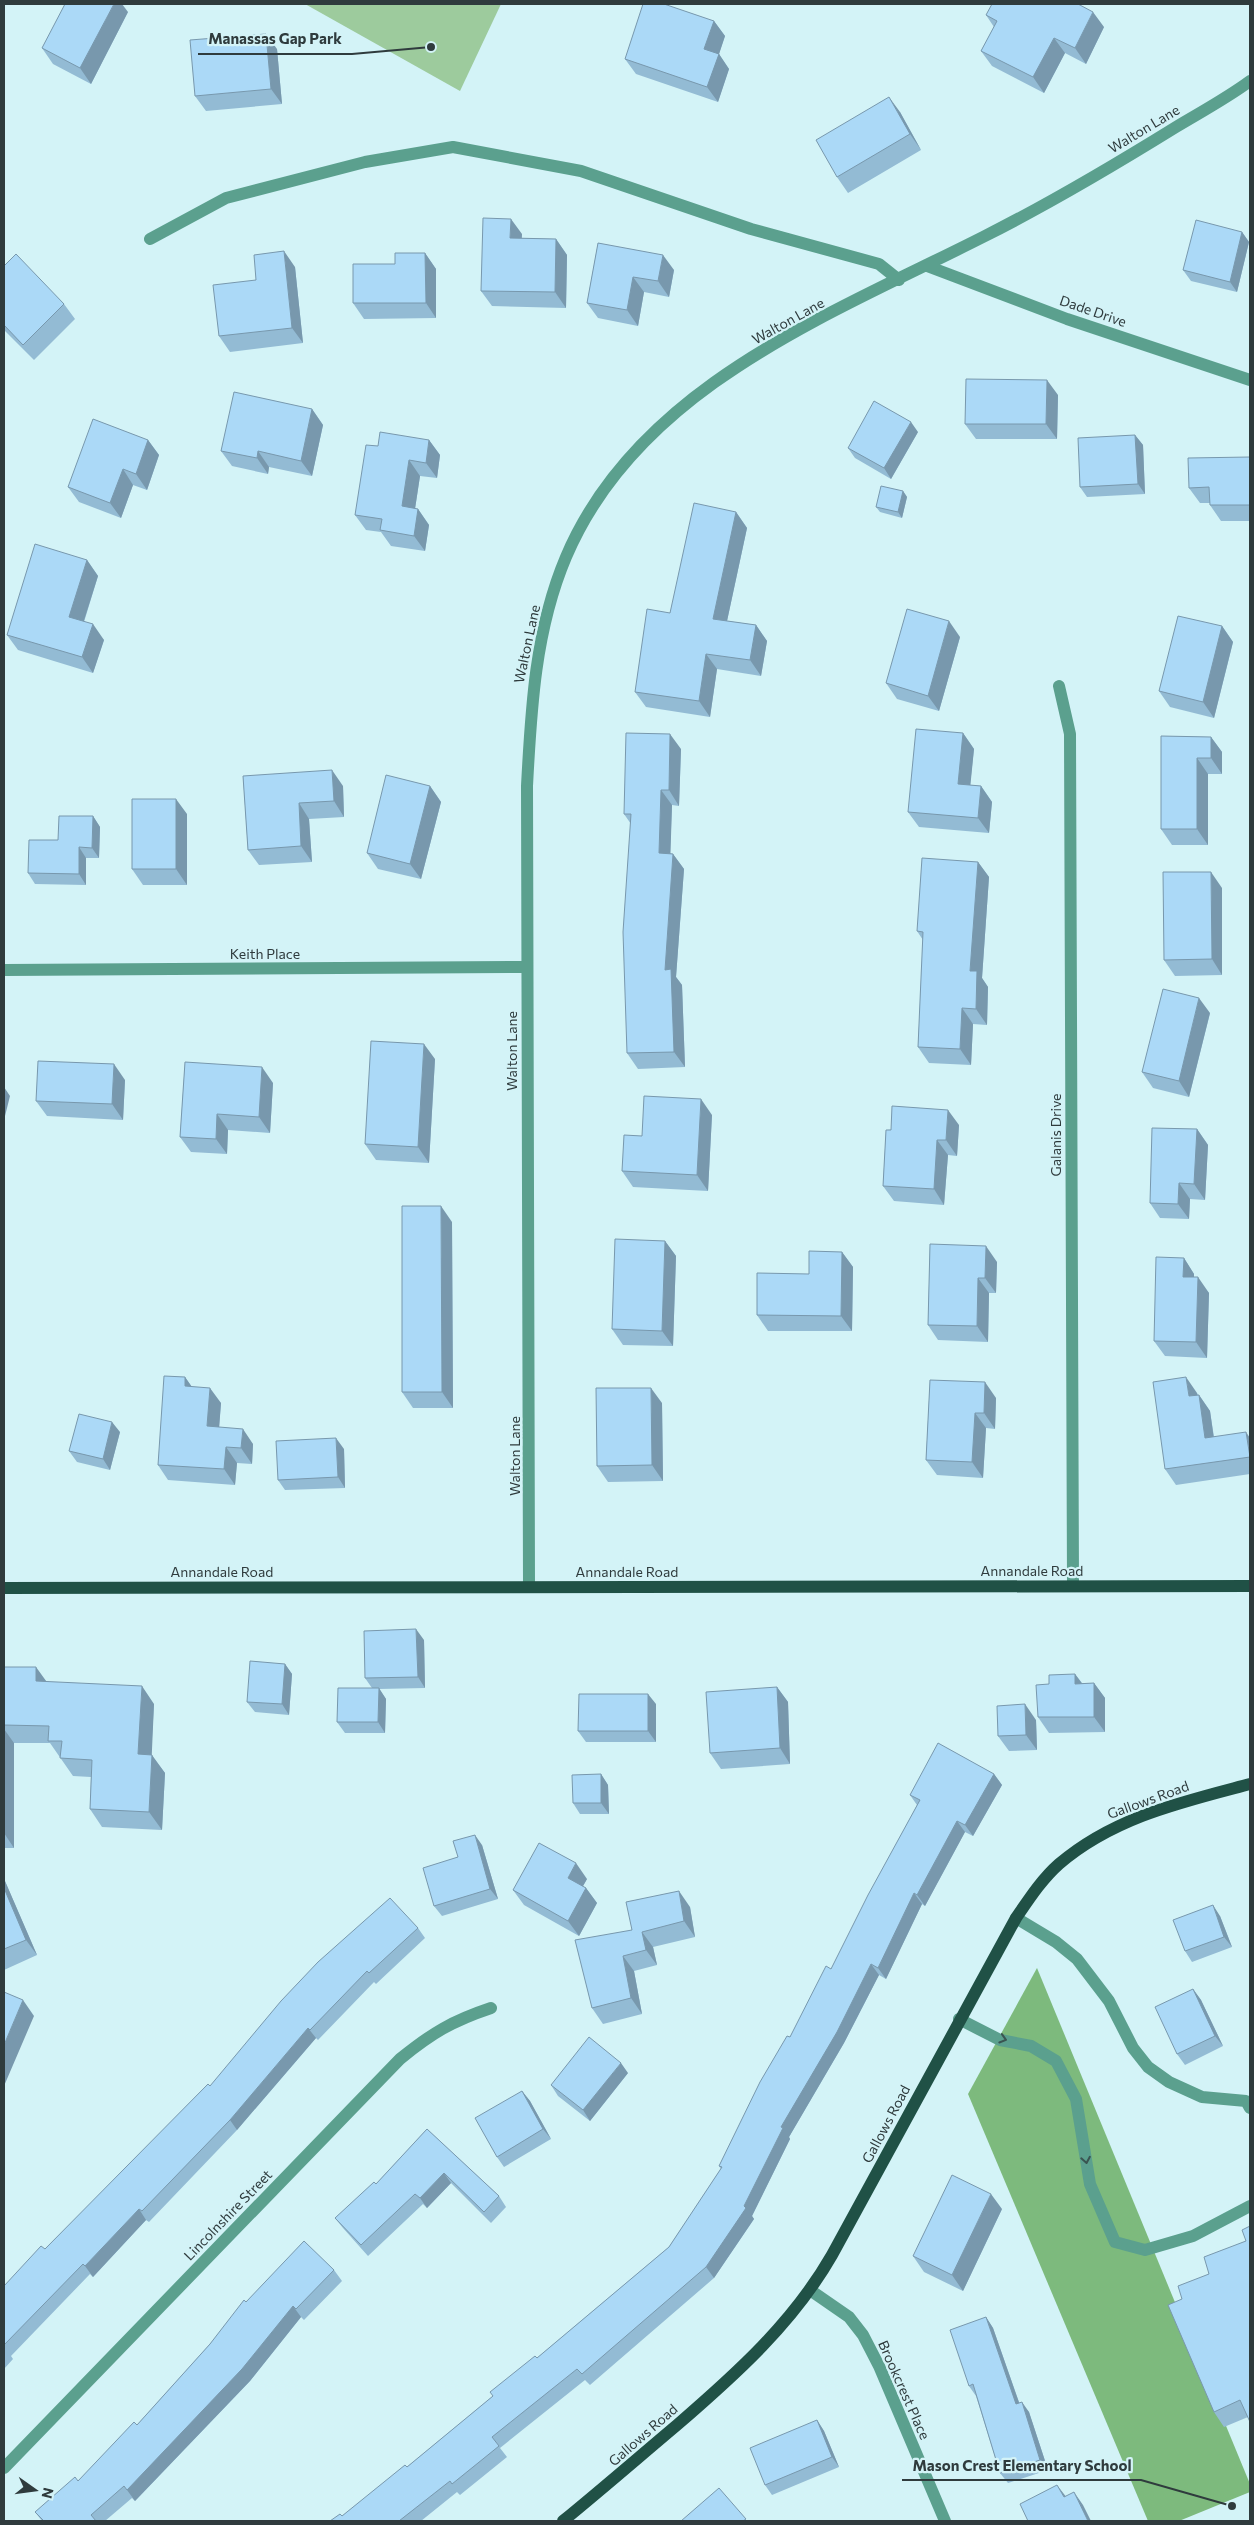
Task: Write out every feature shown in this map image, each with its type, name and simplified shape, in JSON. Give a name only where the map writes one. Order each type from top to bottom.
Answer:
[{"type":"main road","name":"Annandale Road","points":[[4,1588],[1250,1586]]},
{"type":"main road","name":"Gallows Road","points":[[563,2521],[744,2367],[772,2337],[810,2290],[832,2255],[959,2019],[1016,1918],[1035,1890],[1058,1865],[1091,1840],[1125,1822],[1174,1804],[1250,1784]]},
{"type":"street","name":"Walton Lane","points":[[529,1586],[527,786],[531,705],[537,656],[566,556],[596,500],[618,472],[668,418],[688,401],[752,358],[1034,210],[1143,148],[1250,81]]},
{"type":"street","points":[[150,239],[226,198],[365,162],[453,147],[580,172],[751,229],[880,264],[899,280]]},
{"type":"street","name":"Dade Drive","points":[[927,266],[1067,319],[1250,380]]},
{"type":"street","name":"Galanis Drive","points":[[1059,686],[1070,734],[1073,1586]]},
{"type":"street","name":"Keith Place","points":[[4,970],[526,967]]},
{"type":"street","points":[[1016,1918],[1056,1942],[1078,1960],[1108,2002],[1133,2048],[1148,2067],[1169,2082],[1202,2097],[1249,2100]]},
{"type":"street","name":"Lincolnshire Street","points":[[4,2468],[400,2059],[429,2035],[458,2019],[491,2008]]},
{"type":"street","points":[[959,2019],[1000,2040],[1031,2046],[1056,2061],[1076,2099],[1090,2184],[1115,2242],[1145,2250],[1200,2233],[1250,2206]]},
{"type":"street","name":"Brookcrest Place","points":[[810,2290],[849,2317],[862,2335],[879,2366],[945,2521]]},
{"type":"green space","points":[[305,4],[501,4],[460,91]]},
{"type":"green space","points":[[1037,1968],[1250,2484],[1250,2492],[1179,2521],[1148,2521],[968,2094]]},
{"type":"building","points":[[65,4],[114,4],[80,68],[42,48]]},
{"type":"building","points":[[643,4],[664,4],[714,21],[704,49],[719,54],[707,87],[625,59]]},
{"type":"building","points":[[992,4],[1078,4],[1093,12],[1075,48],[1054,38],[1033,77],[981,51],[997,21],[986,15]]},
{"type":"building","points":[[266,34],[271,89],[195,96],[190,40]]},
{"type":"building","points":[[889,97],[910,134],[837,177],[816,140]]},
{"type":"building","points":[[483,218],[511,219],[510,238],[556,239],[555,292],[481,291]]},
{"type":"building","points":[[1196,220],[1242,232],[1230,282],[1183,270]]},
{"type":"building","points":[[598,243],[663,255],[658,281],[633,277],[627,310],[587,303]]},
{"type":"building","points":[[284,251],[292,328],[219,336],[213,285],[256,280],[254,255]]},
{"type":"building","points":[[395,253],[425,253],[426,303],[353,303],[353,264],[395,264]]},
{"type":"building","points":[[16,254],[64,304],[23,345],[4,325],[4,266]]},
{"type":"building","points":[[966,379],[1047,380],[1046,424],[965,424]]},
{"type":"building","points":[[234,392],[312,409],[301,461],[258,451],[257,458],[221,451]]},
{"type":"building","points":[[874,401],[911,422],[884,468],[848,448]]},
{"type":"building","points":[[93,419],[148,440],[136,474],[123,469],[110,503],[68,487]]},
{"type":"building","points":[[380,432],[429,440],[426,463],[409,460],[402,506],[418,509],[414,536],[380,530],[382,519],[355,515],[366,445],[378,446]]},
{"type":"building","points":[[1135,435],[1138,484],[1080,487],[1078,438]]},
{"type":"building","points":[[1250,457],[1250,505],[1210,505],[1209,487],[1189,488],[1188,458]]},
{"type":"building","points":[[881,486],[903,491],[898,512],[876,507]]},
{"type":"building","points":[[694,503],[736,512],[713,619],[756,625],[750,660],[706,654],[699,701],[635,692],[647,609],[670,613]]},
{"type":"building","points":[[35,544],[87,560],[69,617],[93,624],[82,657],[7,635]]},
{"type":"building","points":[[907,609],[949,621],[928,696],[886,683]]},
{"type":"building","points":[[1178,616],[1222,626],[1203,702],[1159,691]]},
{"type":"building","points":[[916,729],[963,733],[958,784],[981,786],[978,818],[908,812]]},
{"type":"building","points":[[626,733],[670,734],[669,790],[661,790],[659,853],[673,854],[665,970],[671,969],[674,1052],[627,1053],[623,932],[631,814],[624,814]]},
{"type":"building","points":[[1161,736],[1211,737],[1211,758],[1197,758],[1197,829],[1161,829]]},
{"type":"building","points":[[332,770],[334,801],[299,803],[301,846],[248,850],[243,776]]},
{"type":"building","points":[[386,775],[430,786],[410,864],[367,853]]},
{"type":"building","points":[[132,799],[176,799],[176,869],[132,869]]},
{"type":"building","points":[[59,816],[93,816],[92,848],[79,847],[79,874],[28,873],[29,840],[58,840]]},
{"type":"building","points":[[922,858],[978,862],[970,971],[977,971],[976,1009],[962,1008],[960,1049],[918,1047],[923,932],[917,931]]},
{"type":"building","points":[[1163,872],[1211,872],[1212,959],[1164,960]]},
{"type":"building","points":[[1163,989],[1199,998],[1179,1081],[1142,1072]]},
{"type":"building","points":[[371,1041],[424,1044],[418,1147],[365,1144]]},
{"type":"building","points":[[38,1061],[114,1064],[112,1104],[36,1101]]},
{"type":"building","points":[[185,1062],[262,1067],[259,1117],[217,1114],[216,1139],[180,1137]]},
{"type":"building","points":[[644,1096],[701,1099],[697,1175],[622,1171],[624,1135],[642,1136]]},
{"type":"building","points":[[892,1106],[948,1110],[946,1140],[937,1140],[934,1189],[883,1186],[886,1130],[891,1130]]},
{"type":"building","points":[[1152,1128],[1197,1129],[1194,1184],[1179,1183],[1178,1204],[1150,1203]]},
{"type":"building","points":[[402,1206],[441,1206],[442,1392],[402,1392]]},
{"type":"building","points":[[615,1239],[665,1241],[662,1331],[612,1329]]},
{"type":"building","points":[[930,1244],[986,1246],[985,1278],[978,1278],[977,1326],[928,1325]]},
{"type":"building","points":[[809,1251],[842,1252],[841,1316],[757,1315],[757,1273],[809,1274]]},
{"type":"building","points":[[1156,1257],[1184,1258],[1183,1277],[1198,1277],[1196,1342],[1154,1341]]},
{"type":"building","points":[[164,1376],[185,1377],[185,1386],[210,1388],[207,1426],[243,1429],[241,1448],[226,1447],[224,1469],[158,1465]]},
{"type":"building","points":[[1186,1377],[1189,1396],[1199,1395],[1205,1438],[1246,1432],[1250,1457],[1165,1469],[1153,1382]]},
{"type":"building","points":[[930,1380],[985,1382],[984,1413],[975,1413],[972,1462],[926,1460]]},
{"type":"building","points":[[596,1388],[651,1388],[652,1465],[597,1466]]},
{"type":"building","points":[[79,1414],[112,1422],[103,1459],[69,1451]]},
{"type":"building","points":[[336,1438],[338,1477],[278,1480],[276,1441]]},
{"type":"building","points":[[416,1629],[418,1677],[365,1678],[364,1631]]},
{"type":"building","points":[[250,1661],[285,1664],[282,1704],[247,1702]]},
{"type":"building","points":[[4,1667],[36,1667],[36,1681],[142,1686],[138,1754],[152,1755],[149,1812],[90,1809],[92,1760],[60,1758],[62,1741],[48,1741],[49,1726],[4,1725]]},
{"type":"building","points":[[1075,1674],[1075,1684],[1094,1683],[1094,1717],[1038,1717],[1036,1685],[1049,1684],[1049,1675]]},
{"type":"building","points":[[777,1687],[780,1748],[710,1753],[706,1692]]},
{"type":"building","points":[[338,1688],[379,1688],[378,1722],[337,1722]]},
{"type":"building","points":[[579,1694],[648,1694],[648,1731],[578,1731]]},
{"type":"building","points":[[1025,1704],[1026,1735],[998,1736],[997,1706]]},
{"type":"building","points":[[938,1743],[994,1774],[965,1825],[957,1821],[917,1895],[914,1893],[878,1968],[871,1964],[837,2032],[781,2127],[783,2128],[744,2206],[746,2208],[706,2267],[582,2374],[577,2369],[492,2437],[499,2446],[452,2484],[450,2481],[399,2521],[330,2521],[340,2514],[342,2516],[405,2465],[407,2467],[493,2396],[490,2392],[535,2356],[537,2358],[669,2247],[722,2167],[719,2166],[760,2082],[787,2036],[790,2037],[826,1966],[831,1969],[868,1895],[920,1800],[910,1795]]},
{"type":"building","points":[[601,1774],[601,1803],[573,1803],[572,1775]]},
{"type":"building","points":[[475,1835],[490,1889],[434,1906],[423,1868],[458,1857],[453,1841]]},
{"type":"building","points":[[539,1843],[576,1863],[568,1878],[586,1888],[568,1921],[513,1890]]},
{"type":"building","points":[[4,1888],[26,1940],[4,1949]]},
{"type":"building","points":[[679,1891],[684,1921],[642,1932],[646,1950],[623,1956],[631,1998],[592,2008],[575,1940],[632,1930],[626,1902]]},
{"type":"building","points":[[390,1898],[418,1928],[369,1973],[367,1971],[310,2030],[308,2028],[230,2120],[142,2211],[139,2209],[85,2266],[83,2264],[4,2345],[4,2286],[41,2246],[45,2249],[208,2084],[210,2086],[281,2001],[318,1962]]},
{"type":"building","points":[[1213,1905],[1224,1937],[1185,1951],[1173,1920]]},
{"type":"building","points":[[1193,1989],[1215,2036],[1177,2054],[1155,2007]]},
{"type":"building","points":[[4,1992],[23,2000],[4,2045]]},
{"type":"building","points":[[589,2037],[621,2063],[583,2110],[551,2085]]},
{"type":"building","points":[[522,2091],[543,2129],[497,2157],[475,2118]]},
{"type":"building","points":[[427,2129],[499,2196],[484,2212],[444,2173],[420,2198],[415,2194],[361,2245],[335,2218],[374,2182],[376,2184]]},
{"type":"building","points":[[952,2175],[991,2194],[952,2275],[913,2256]]},
{"type":"building","points":[[1250,2226],[1250,2422],[1240,2400],[1214,2412],[1168,2305],[1182,2299],[1178,2286],[1209,2274],[1204,2257],[1246,2241],[1242,2230]]},
{"type":"building","points":[[304,2241],[334,2270],[296,2309],[293,2306],[242,2369],[127,2490],[124,2486],[91,2515],[96,2521],[44,2521],[35,2512],[75,2477],[78,2481],[134,2422],[137,2425],[210,2344],[244,2300],[246,2302]]},
{"type":"building","points":[[986,2317],[1016,2404],[1022,2402],[1040,2460],[1000,2473],[973,2384],[969,2386],[950,2330]]},
{"type":"building","points":[[817,2420],[832,2457],[765,2485],[750,2448]]},
{"type":"building","points":[[1057,2485],[1064,2497],[1074,2492],[1088,2521],[1028,2521],[1020,2504]]},
{"type":"building","points":[[719,2488],[746,2519],[743,2521],[681,2521]]},
{"type":"place","name":"Manassas Gap Park","points":[[431,47]]},
{"type":"place","name":"Mason Crest Elementary School","points":[[1232,2506]]}]
